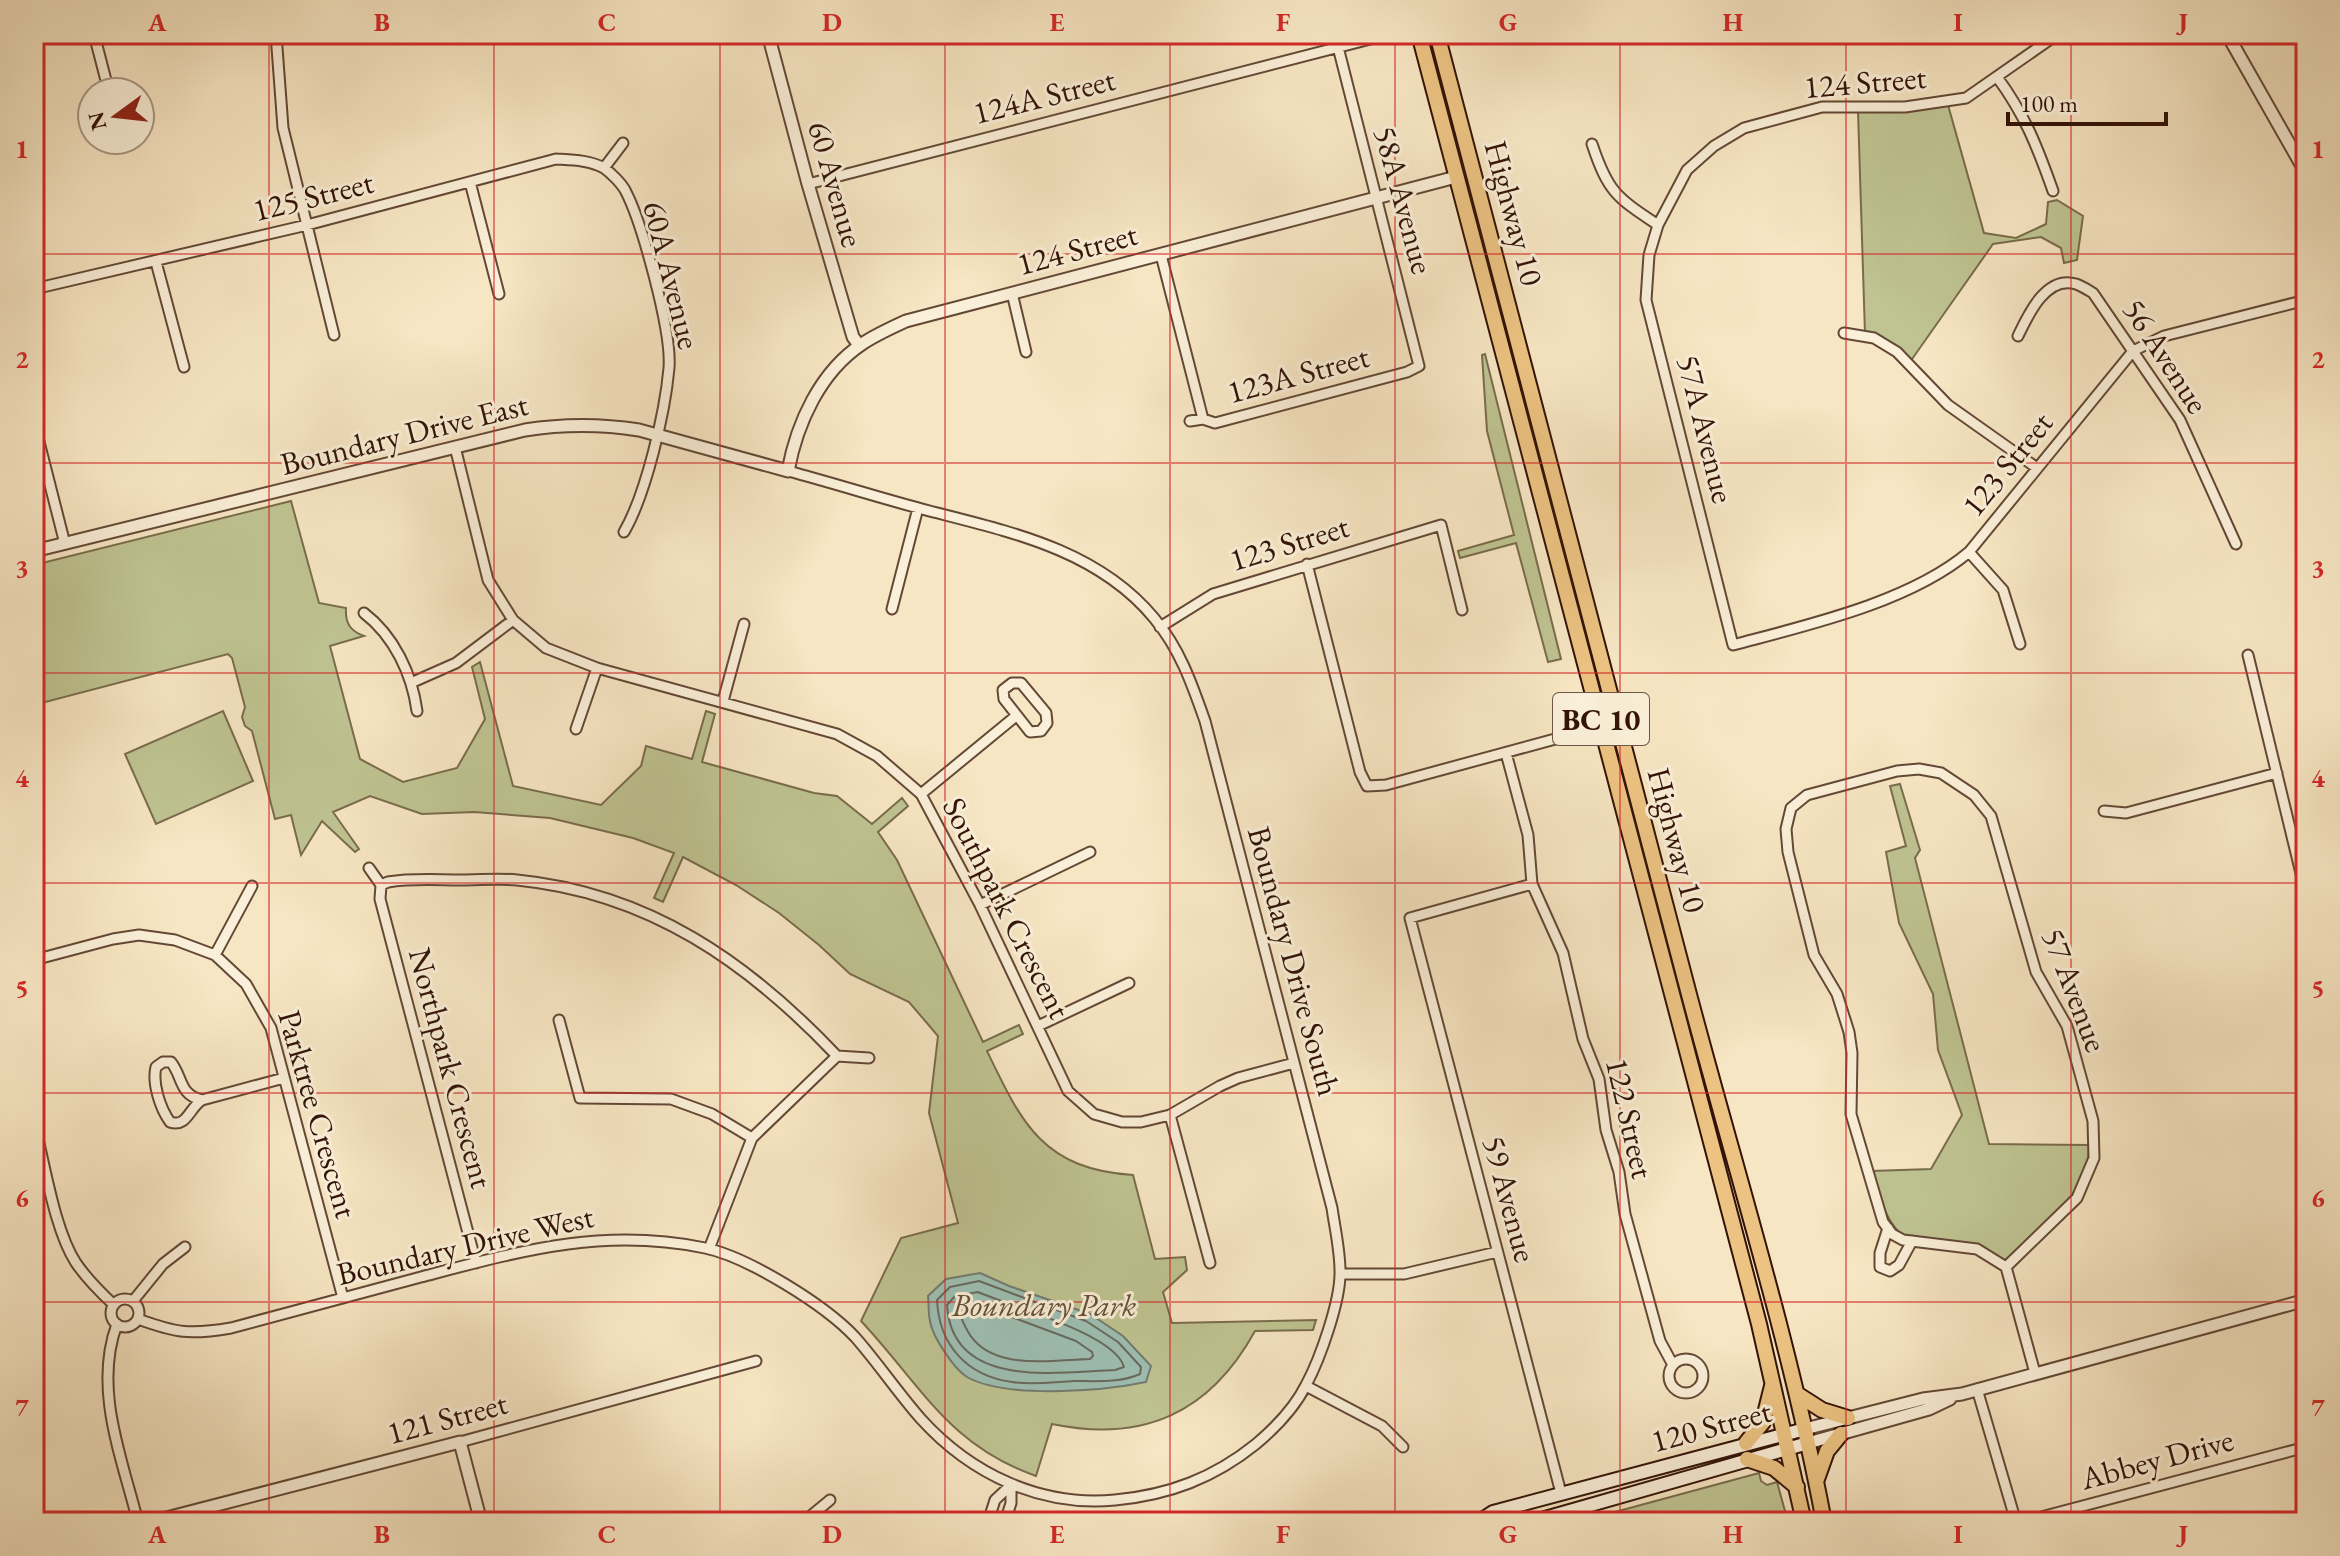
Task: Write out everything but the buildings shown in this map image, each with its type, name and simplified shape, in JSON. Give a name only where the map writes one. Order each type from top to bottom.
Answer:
[{"type":"highway","name":"Highway 10","points":[[1419,34],[1773,1382],[1804,1522]]},
{"type":"highway","name":"Highway 10","points":[[1437,34],[1527,367],[1724,1131],[1797,1394],[1824,1522]]},
{"type":"highway","points":[[1456,177],[1471,193],[1514,355],[1527,367]]},
{"type":"highway","points":[[1746,1443],[1763,1422],[1773,1382]]},
{"type":"highway","points":[[1797,1394],[1822,1410],[1848,1418]]},
{"type":"highway","points":[[1816,1479],[1827,1451],[1841,1434]]},
{"type":"highway","points":[[1747,1459],[1774,1468],[1798,1487]]},
{"type":"main road","name":"120 Street","points":[[1531,1522],[1747,1459],[1787,1441],[1807,1436]]},
{"type":"main road","name":"120 Street","points":[[1478,1522],[1493,1512],[1746,1443],[1787,1441]]},
{"type":"street","points":[[94,34],[105,76]]},
{"type":"street","points":[[276,34],[283,128],[334,335]]},
{"type":"street","name":"60 Avenue","points":[[768,34],[808,184],[853,337],[859,345]]},
{"type":"street","name":"124 Street","points":[[1658,225],[1687,170],[1714,146],[1744,128],[1822,107],[1905,107],[1966,98],[2058,34]]},
{"type":"street","points":[[2227,34],[2306,173]]},
{"type":"street","name":"124A Street","points":[[808,184],[1386,35]]},
{"type":"street","name":"58A Avenue","points":[[1338,47],[1419,366]]},
{"type":"street","points":[[1997,77],[2018,106],[2033,135],[2053,191]]},
{"type":"street","points":[[604,168],[623,143]]},
{"type":"street","points":[[1592,144],[1602,175],[1620,200],[1658,225]]},
{"type":"street","name":"125 Street","points":[[34,289],[307,225],[556,159],[579,160],[604,168]]},
{"type":"street","name":"60A Avenue","points":[[604,168],[623,186],[639,221],[663,322],[669,365],[636,511],[624,532]]},
{"type":"street","name":"124 Street","points":[[788,471],[792,449],[817,389],[859,345],[915,318],[1456,177]]},
{"type":"street","points":[[470,182],[499,294]]},
{"type":"street","name":"57A Avenue","points":[[1658,225],[1649,255],[1646,300],[1733,645]]},
{"type":"street","points":[[1161,255],[1203,419],[1190,421]]},
{"type":"street","points":[[156,262],[184,367]]},
{"type":"street","name":"56 Avenue","points":[[2018,336],[2032,307],[2051,287],[2073,283],[2093,293],[2180,420],[2236,544]]},
{"type":"street","points":[[1012,293],[1026,352]]},
{"type":"street","name":"123 Street","points":[[1733,645],[1844,615],[1946,571],[1969,552],[2133,351],[2164,336],[2306,300]]},
{"type":"street","points":[[1844,333],[1874,338],[1897,352],[1948,405],[2037,468]]},
{"type":"street","name":"123A Street","points":[[1203,419],[1215,423],[1409,377],[1419,366]]},
{"type":"street","points":[[34,422],[65,544]]},
{"type":"street","name":"Boundary Drive East","points":[[34,551],[556,425],[615,426],[656,433],[788,471]]},
{"type":"street","name":"Southpark Crescent","points":[[455,447],[488,580],[513,620],[546,648],[597,668],[837,734],[877,756],[921,794],[980,905],[1068,1091],[1094,1114],[1122,1122],[1141,1122],[1170,1115],[1220,1086],[1294,1063]]},
{"type":"street","name":"Boundary Drive South","points":[[788,471],[1009,532],[1067,552],[1122,587],[1160,627],[1187,670],[1205,721],[1332,1208],[1341,1274],[1333,1314],[1306,1386],[1272,1431],[1230,1464],[1189,1485],[1148,1497],[1105,1501],[1039,1495],[1011,1485]]},
{"type":"street","points":[[892,609],[918,508]]},
{"type":"street","name":"123 Street","points":[[1160,627],[1213,594],[1441,525],[1462,610]]},
{"type":"street","points":[[1969,552],[2003,590],[2020,644]]},
{"type":"street","points":[[1307,564],[1360,772],[1367,786],[1386,785],[1603,726]]},
{"type":"street","points":[[364,613],[381,626],[413,682],[417,711]]},
{"type":"street","points":[[413,682],[456,663],[513,620]]},
{"type":"street","points":[[723,701],[744,624]]},
{"type":"street","points":[[2248,655],[2306,894]]},
{"type":"street","points":[[576,729],[597,668]]},
{"type":"street","points":[[1012,683],[1021,683],[1046,713],[1047,723],[1041,731],[1030,732],[1016,716],[1004,699],[1003,690],[1012,683]]},
{"type":"street","points":[[921,794],[1016,716]]},
{"type":"street","name":"122 Street","points":[[1506,753],[1528,835],[1532,884],[1563,953],[1583,1039],[1599,1079],[1606,1130],[1619,1172],[1625,1214],[1660,1341],[1673,1365]]},
{"type":"street","name":"57 Avenue","points":[[1888,1228],[1883,1222],[1851,1114],[1852,1053],[1849,1032],[1837,994],[1814,955],[1788,852],[1786,829],[1791,808],[1807,795],[1897,771],[1919,769],[1941,773],[1974,795],[1991,816],[2036,972],[2067,1026],[2093,1121],[2094,1158],[2077,1198],[2006,1267]]},
{"type":"street","points":[[2104,811],[2126,813],[2277,773]]},
{"type":"street","points":[[980,905],[1090,852]]},
{"type":"street","name":"Northpark Crescent","points":[[369,868],[381,885],[380,899],[476,1263]]},
{"type":"street","points":[[381,885],[393,881],[516,880],[575,890],[633,907],[682,929],[766,986],[837,1056],[869,1058]]},
{"type":"street","name":"59 Avenue","points":[[1532,884],[1410,918],[1561,1493]]},
{"type":"street","points":[[215,955],[252,886]]},
{"type":"street","name":"Parktree Crescent","points":[[34,960],[139,935],[175,940],[215,955],[246,984],[271,1028],[343,1298]]},
{"type":"street","points":[[1038,1026],[1129,983]]},
{"type":"street","points":[[559,1020],[580,1098],[671,1099],[712,1114],[752,1138]]},
{"type":"street","points":[[709,1249],[752,1138],[837,1056]]},
{"type":"street","points":[[202,1100],[186,1093],[171,1062],[163,1062],[156,1067],[154,1072],[163,1111],[170,1122],[182,1123],[202,1100],[284,1078]]},
{"type":"street","points":[[1170,1115],[1210,1263]]},
{"type":"street","points":[[34,1123],[37,1145],[63,1235],[75,1261],[97,1290],[114,1305]]},
{"type":"street","points":[[1888,1228],[1880,1253],[1880,1267],[1890,1271],[1899,1265],[1912,1241]]},
{"type":"street","points":[[1888,1228],[1892,1234],[1912,1241],[1977,1249],[2006,1267],[2035,1373]]},
{"type":"street","name":"Boundary Drive West","points":[[138,1319],[174,1332],[202,1333],[231,1328],[564,1243],[613,1238],[657,1240],[709,1249],[743,1263],[813,1302],[853,1335],[939,1438],[989,1474],[1011,1485]]},
{"type":"street","points":[[133,1301],[163,1264],[185,1247]]},
{"type":"street","points":[[1341,1274],[1404,1274],[1497,1252]]},
{"type":"street","points":[[125,1299],[133,1301],[139,1311],[138,1319],[126,1327],[117,1324],[112,1318],[114,1305],[125,1299]]},
{"type":"street","name":"120 Street","points":[[1807,1436],[1841,1434],[1929,1409],[1977,1389],[2306,1301]]},
{"type":"street","points":[[117,1324],[108,1354],[106,1390],[138,1522]]},
{"type":"street","name":"121 Street","points":[[151,1522],[756,1361]]},
{"type":"street","points":[[1306,1386],[1382,1426],[1403,1447]]},
{"type":"street","points":[[1977,1389],[2019,1522]]},
{"type":"street","name":"120 Street","points":[[1807,1436],[1848,1418],[1923,1399],[1962,1394]]},
{"type":"street","points":[[460,1442],[481,1522]]},
{"type":"street","name":"Abbey Drive","points":[[2019,1522],[2049,1519],[2306,1447]]},
{"type":"street","points":[[988,1522],[995,1500],[1011,1485]]},
{"type":"street","points":[[1005,1522],[1011,1503],[1011,1485]]},
{"type":"street","points":[[796,1522],[807,1519],[830,1500]]},
{"type":"green space","points":[[1948,105],[1984,233],[2016,238],[2046,224],[2048,202],[2057,200],[2083,216],[2077,260],[2064,263],[2061,248],[2041,237],[1993,244],[1910,362],[1865,334],[1858,111]]},
{"type":"green space","points":[[1485,354],[1561,659],[1548,662],[1516,543],[1460,558],[1458,551],[1514,535],[1487,431],[1482,355]]},
{"type":"green space","name":"Boundary Park","points":[[291,501],[319,603],[346,608],[349,626],[364,636],[330,646],[360,759],[403,782],[457,768],[485,719],[472,667],[480,662],[513,786],[601,805],[641,766],[646,746],[692,759],[706,711],[715,714],[702,762],[814,793],[837,796],[872,824],[902,798],[908,806],[878,832],[897,860],[983,1042],[1019,1025],[1023,1034],[987,1051],[1012,1100],[1039,1138],[1056,1152],[1102,1171],[1133,1175],[1155,1259],[1185,1257],[1187,1270],[1163,1292],[1172,1323],[1316,1320],[1313,1330],[1255,1331],[1217,1383],[1171,1415],[1144,1425],[1085,1429],[1052,1424],[1036,1476],[1006,1463],[980,1448],[938,1411],[861,1321],[901,1238],[958,1223],[929,1113],[938,1036],[909,1002],[850,974],[779,913],[736,885],[683,857],[663,902],[654,898],[674,853],[633,838],[550,818],[474,812],[422,814],[370,796],[333,812],[359,849],[355,852],[322,821],[301,855],[291,815],[275,819],[252,731],[245,726],[242,717],[245,707],[232,658],[228,654],[34,705],[34,565]]},
{"type":"green space","points":[[223,711],[253,781],[156,824],[125,754]]},
{"type":"green space","points":[[1900,784],[1920,850],[1915,858],[1989,1144],[2089,1145],[2087,1163],[2072,1196],[2047,1225],[2006,1262],[1979,1246],[1905,1237],[1887,1216],[1872,1171],[1931,1169],[1962,1115],[1938,1050],[1933,994],[1899,923],[1886,852],[1906,846],[1890,786]]},
{"type":"green space","points":[[1759,1473],[1761,1481],[1767,1485],[1777,1482],[1788,1522],[1578,1522]]},
{"type":"water","points":[[980,1273],[1090,1314],[1123,1336],[1151,1366],[1146,1382],[1081,1390],[1029,1391],[984,1384],[967,1377],[950,1360],[935,1335],[929,1318],[928,1296],[946,1279]]}]
